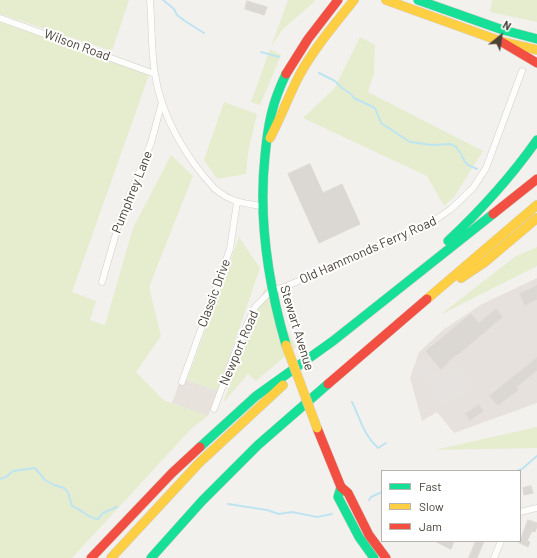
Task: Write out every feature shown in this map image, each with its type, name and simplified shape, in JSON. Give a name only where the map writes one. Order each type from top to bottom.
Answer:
[{"type":"main road","name":"Stewart Avenue","points":[[338,0],[305,43],[287,73],[271,112],[262,181],[261,206],[270,291],[286,345],[341,487],[348,493],[369,535],[386,558]]},
{"type":"main road","name":"Stewart Avenue","points":[[266,146],[307,62],[354,0]]},
{"type":"main road","points":[[386,0],[500,41],[537,50]]},
{"type":"main road","points":[[418,0],[503,30],[537,39]]},
{"type":"main road","points":[[429,0],[440,8]]},
{"type":"main road","points":[[500,41],[537,63]]},
{"type":"main road","points":[[392,294],[479,211],[510,177],[537,140]]},
{"type":"main road","points":[[112,558],[166,497],[205,456],[239,424],[333,341],[537,179]]},
{"type":"main road","points":[[150,558],[202,501],[258,445],[537,205]]},
{"type":"main road","points":[[408,315],[485,262],[537,218]]},
{"type":"main road","points":[[90,558],[172,473],[256,396],[333,341]]},
{"type":"main road","name":"Stewart Avenue","points":[[341,487],[338,496],[359,537],[374,558]]},
{"type":"street","points":[[150,0],[155,74],[170,125],[209,183],[222,195],[237,202],[261,206]]},
{"type":"street","name":"Wilson Road","points":[[0,18],[155,74]]},
{"type":"street","name":"Old Hammonds Ferry Road","points":[[270,291],[287,286],[432,222],[451,209],[473,188],[486,168],[522,71]]},
{"type":"street","name":"Pumphrey Lane","points":[[102,282],[121,216],[152,143],[162,102]]},
{"type":"street","name":"Classic Drive","points":[[182,382],[230,249],[237,202]]},
{"type":"street","name":"Newport Road","points":[[214,409],[234,356],[256,307],[270,291]]},
{"type":"street","points":[[521,512],[537,508]]},
{"type":"street","points":[[494,558],[501,542]]},
{"type":"shaded area","points":[[537,278],[537,403],[454,433],[437,412],[422,421],[410,378],[419,352],[443,330],[482,304]]},
{"type":"shaded area","points":[[425,358],[439,375],[455,362],[474,386],[444,408],[415,372],[418,369],[416,366]]},
{"type":"shaded area","points":[[181,378],[218,391],[208,416],[172,403]]},
{"type":"green space","points":[[0,0],[129,0],[112,51],[0,14]]},
{"type":"green space","points":[[288,0],[314,0],[314,2],[282,30],[271,47]]},
{"type":"green space","points":[[492,0],[537,0],[537,22],[490,12]]},
{"type":"green space","points":[[0,22],[149,75],[72,292],[96,301],[90,320],[105,325],[133,228],[171,155],[193,176],[149,287],[161,336],[136,372],[163,400],[208,416],[191,429],[72,558],[0,558]]},
{"type":"green space","points":[[360,37],[375,45],[374,73],[368,92],[483,151],[454,197],[444,206],[427,176],[303,118],[334,89]]},
{"type":"green space","points":[[270,49],[281,55],[260,105],[251,102]]},
{"type":"green space","points":[[224,102],[257,114],[248,153],[246,174],[217,179],[204,160]]},
{"type":"green space","points":[[239,237],[260,268],[218,391],[187,380]]},
{"type":"green space","points":[[537,247],[537,266],[440,315],[516,256]]},
{"type":"green space","points":[[265,287],[296,347],[256,381],[248,374],[223,403]]},
{"type":"green space","points":[[537,427],[537,448],[434,450]]},
{"type":"building","points":[[247,1],[267,7],[264,15],[245,9]]},
{"type":"building","points":[[310,164],[323,193],[342,184],[360,224],[319,243],[288,174]]},
{"type":"building","points":[[537,286],[537,299],[525,305],[520,294]]},
{"type":"building","points":[[496,309],[502,317],[448,361],[449,362],[441,369],[426,351],[471,314],[479,323]]},
{"type":"building","points":[[537,358],[537,370],[516,387],[518,390],[498,405],[490,396]]},
{"type":"building","points":[[479,405],[483,411],[470,420],[466,414]]},
{"type":"building","points":[[531,486],[533,493],[524,495],[523,488]]},
{"type":"building","points":[[528,520],[537,523],[535,532],[532,531],[527,541],[530,542],[528,547],[518,542],[521,542]]},
{"type":"building","points":[[437,542],[454,542],[451,549]]},
{"type":"building","points":[[476,542],[484,542],[477,558],[469,558]]},
{"type":"waterway","points":[[163,0],[174,9],[177,15],[204,33]]},
{"type":"waterway","points":[[261,52],[279,57]]},
{"type":"waterway","points":[[319,73],[335,81],[354,98],[375,108],[381,123],[410,142],[432,145],[451,144],[456,147],[468,165],[477,169]]},
{"type":"waterway","points":[[352,402],[366,432],[373,443],[378,448],[386,443]]},
{"type":"waterway","points":[[520,470],[537,456]]},
{"type":"waterway","points":[[0,479],[6,477],[13,471],[35,468],[45,480],[64,488],[68,492],[72,506],[94,519],[98,519],[103,513],[117,507]]},
{"type":"waterway","points":[[369,500],[371,497],[381,492]]},
{"type":"waterway","points":[[228,504],[267,510],[279,514],[292,512],[317,517],[332,514]]},
{"type":"traffic: fast","points":[[418,0],[503,30],[537,39]]},
{"type":"traffic: fast","points":[[286,74],[277,95],[269,124],[263,180],[263,204],[266,252],[274,298],[286,345]]},
{"type":"traffic: fast","points":[[448,241],[495,193],[537,140]]},
{"type":"traffic: fast","points":[[200,447],[256,396],[333,341],[493,214]]},
{"type":"traffic: fast","points":[[151,558],[202,501],[258,445],[328,384]]},
{"type":"traffic: fast","points":[[341,487],[338,497],[359,537],[374,558]]},
{"type":"traffic: slow","points":[[270,138],[296,82],[312,54],[354,0]]},
{"type":"traffic: slow","points":[[386,0],[500,41],[537,50]]},
{"type":"traffic: slow","points":[[427,299],[537,205]]},
{"type":"traffic: slow","points":[[461,278],[485,262],[537,218]]},
{"type":"traffic: slow","points":[[286,345],[317,428]]},
{"type":"traffic: slow","points":[[111,558],[199,463],[283,385]]},
{"type":"traffic: jam","points":[[286,74],[308,39],[338,0]]},
{"type":"traffic: jam","points":[[500,41],[537,63]]},
{"type":"traffic: jam","points":[[493,214],[537,179]]},
{"type":"traffic: jam","points":[[328,384],[427,299]]},
{"type":"traffic: jam","points":[[317,428],[341,487],[348,493],[369,535],[386,558]]},
{"type":"traffic: jam","points":[[91,558],[172,473],[200,447]]}]
